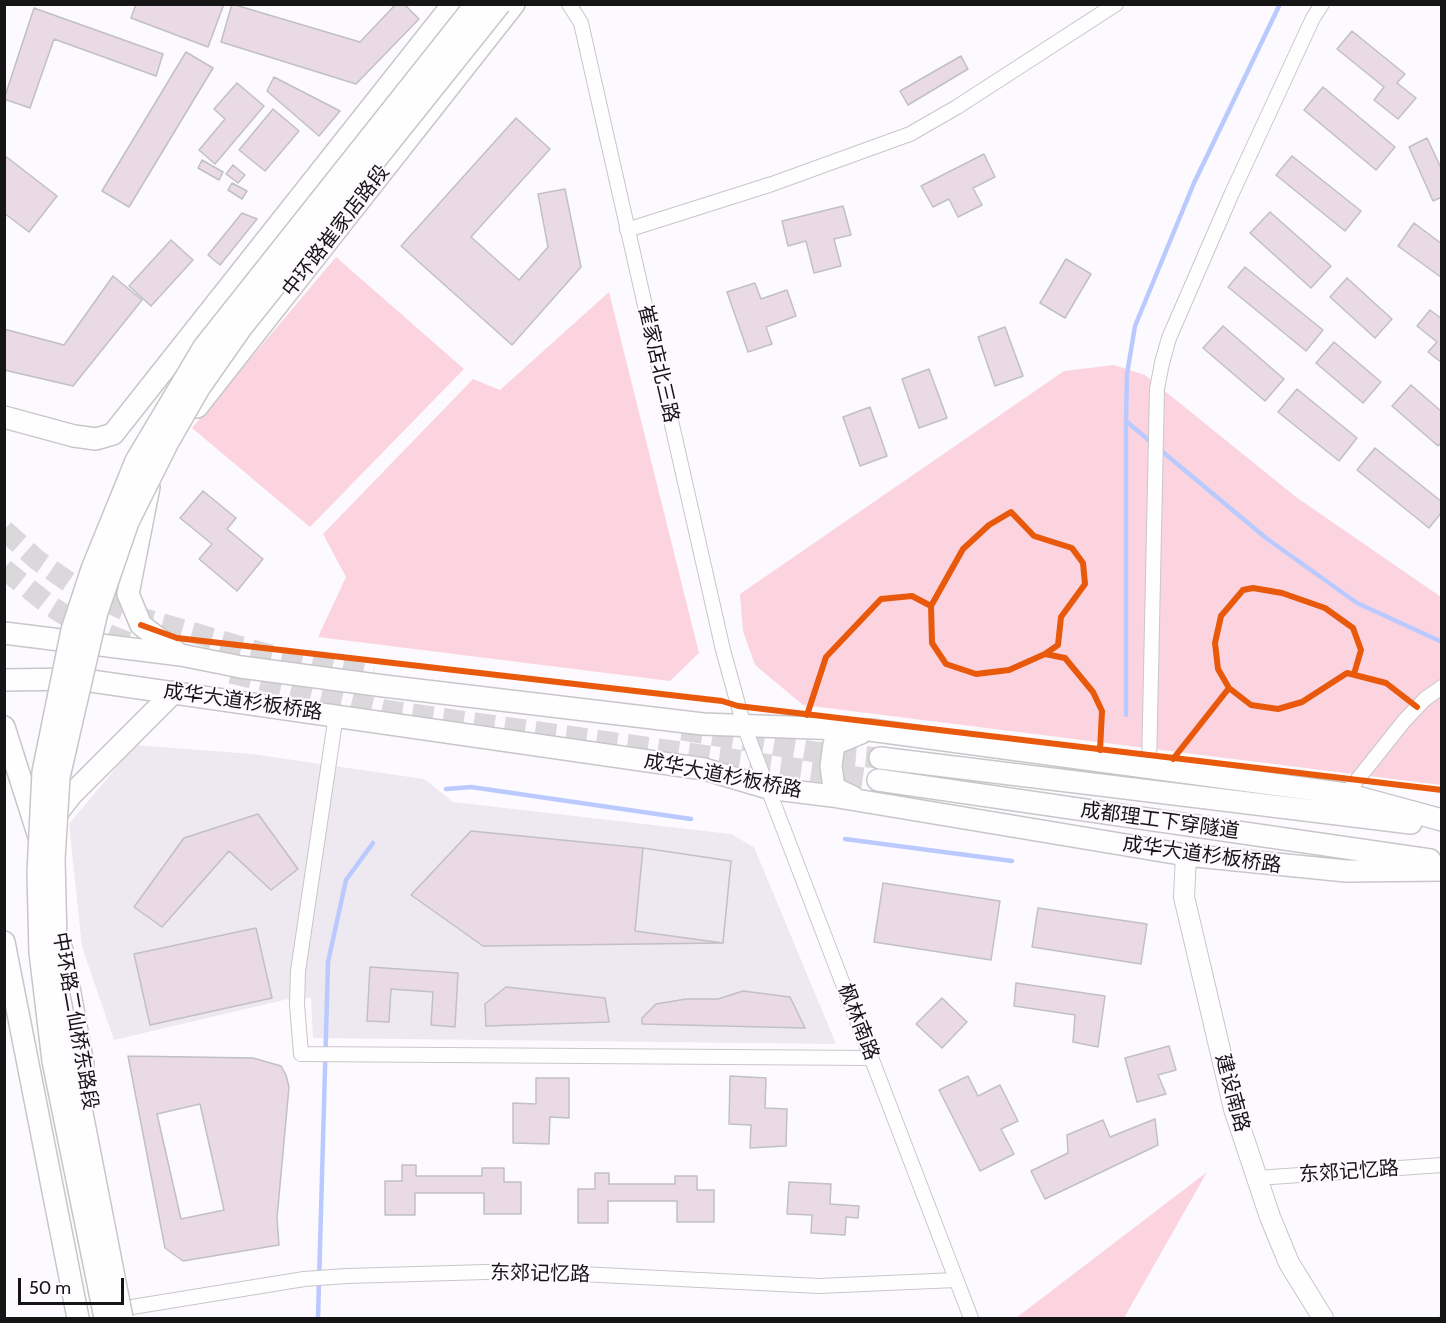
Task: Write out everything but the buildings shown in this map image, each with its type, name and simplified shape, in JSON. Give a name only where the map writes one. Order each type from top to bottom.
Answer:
[{"type":"main road","points":[[4,417],[62,434],[85,438],[96,439],[113,434],[453,4]]},
{"type":"main road","points":[[105,1318],[53,1061],[40,952],[38,873],[43,772],[72,630],[92,569],[136,462],[204,347],[476,4]]},
{"type":"main road","points":[[125,1315],[57,985],[54,859],[59,777],[97,612],[128,522],[168,442],[199,388],[241,328],[500,4]]},
{"type":"main road","name":"中环路崔家店路段","points":[[181,655],[141,625],[128,594],[147,492],[160,460],[177,431],[514,4]]},
{"type":"main road","name":"成华大道杉板桥路","points":[[4,633],[181,655],[241,667],[703,724],[870,730],[1346,794],[1442,820]]},
{"type":"main road","name":"成华大道杉板桥路","points":[[4,680],[77,679],[704,769],[768,788],[862,801],[1186,855],[1346,871],[1442,870]]},
{"type":"main road","points":[[46,860],[51,820],[71,795],[174,692]]},
{"type":"main road","name":"中环路二仙桥东路段","points":[[4,727],[46,860],[125,1315]]},
{"type":"main road","points":[[862,801],[834,788],[831,766],[834,744],[870,730]]},
{"type":"main road","name":"成都理工下穿隧道","points":[[880,758],[1442,828]]},
{"type":"main road","name":"成都理工下穿隧道","points":[[878,780],[1442,862]]},
{"type":"main road","points":[[4,942],[78,1318]]},
{"type":"street","name":"崔家店北三路","points":[[569,4],[580,23],[723,650],[744,726]]},
{"type":"street","points":[[627,230],[772,184],[910,134],[957,107],[1116,4]]},
{"type":"street","points":[[1149,768],[1157,389],[1169,338],[1232,192],[1313,18],[1322,4]]},
{"type":"street","points":[[1346,794],[1404,721],[1425,699],[1442,687]]},
{"type":"street","points":[[336,715],[298,971],[297,1004],[301,1054],[871,1058]]},
{"type":"street","name":"枫林南路","points":[[744,726],[971,1318]]},
{"type":"street","name":"建设南路","points":[[1186,855],[1184,897],[1234,1108],[1289,1263],[1323,1318]]},
{"type":"street","name":"东郊记忆路","points":[[1257,1178],[1442,1165]]},
{"type":"street","name":"东郊记忆路","points":[[125,1315],[304,1280],[347,1276],[521,1271],[819,1286],[956,1280]]},
{"type":"shaded area","points":[[336,257],[464,369],[310,527],[192,428]]},
{"type":"shaded area","points":[[609,292],[699,653],[670,681],[318,637],[346,577],[323,534],[473,379],[500,390]]},
{"type":"shaded area","points":[[1114,365],[1145,375],[1296,497],[1441,597],[1441,785],[803,705],[755,665],[743,631],[740,594],[1064,371]]},
{"type":"shaded area","points":[[135,745],[252,754],[424,779],[453,802],[731,834],[754,847],[836,1044],[313,1038],[311,998],[288,999],[114,1040],[82,947],[69,824]]},
{"type":"shaded area","points":[[1207,1172],[1124,1318],[1016,1318]]},
{"type":"waterway","points":[[1126,715],[1127,374],[1135,326],[1194,183],[1280,4]]},
{"type":"waterway","points":[[1126,421],[1152,443]]},
{"type":"waterway","points":[[1158,448],[1266,538],[1357,603],[1442,642]]},
{"type":"waterway","points":[[446,789],[471,787],[691,819]]},
{"type":"waterway","points":[[845,839],[1012,861]]},
{"type":"waterway","points":[[318,1318],[328,962],[346,880],[373,843]]},
{"type":"tunnel","points":[[4,530],[37,560],[80,590],[145,619],[267,654],[373,676]]},
{"type":"tunnel","points":[[4,569],[49,605],[76,622],[132,644]]},
{"type":"tunnel","points":[[231,673],[384,710],[878,780]]},
{"type":"tunnel","points":[[682,730],[815,752],[880,758]]},
{"type":"cycle path","points":[[931,606],[963,549],[989,525],[1011,512],[1034,536],[1072,548],[1083,563],[1085,584],[1061,617],[1058,645],[1045,654]]},
{"type":"cycle path","points":[[1354,674],[1361,650],[1353,628],[1325,608],[1282,593],[1253,588],[1243,590],[1221,616],[1215,643],[1218,669],[1229,688],[1251,705],[1278,709],[1302,702],[1347,673],[1386,683],[1417,707]]},
{"type":"cycle path","points":[[807,715],[826,657],[881,599],[912,596],[931,606],[932,643],[946,664],[976,674],[1009,670],[1045,654],[1065,658],[1093,692],[1102,711],[1100,750]]},
{"type":"cycle path","points":[[141,625],[177,638],[722,701],[738,706],[1442,790]]},
{"type":"cycle path","points":[[1173,759],[1229,688]]}]
